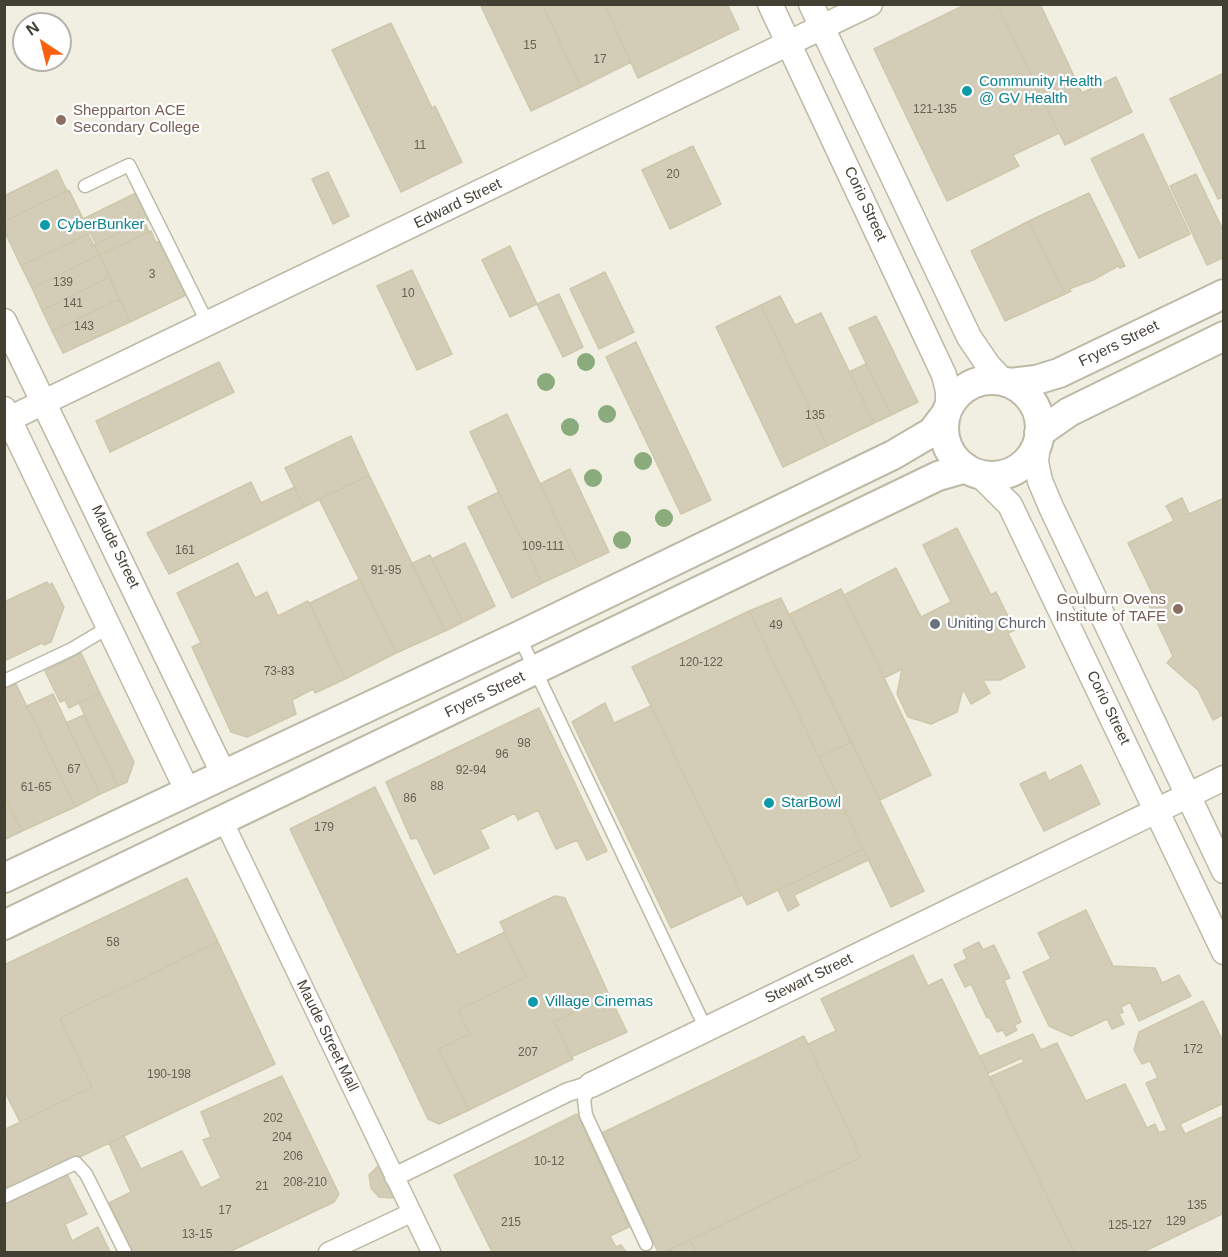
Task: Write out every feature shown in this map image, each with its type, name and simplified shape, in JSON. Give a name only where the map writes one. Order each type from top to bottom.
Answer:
[{"type":"street","name":"Corio Street","points":[[770,4],[944,375],[948,390],[947,411]]},
{"type":"street","points":[[811,4],[969,337],[988,365],[1007,382],[1023,391],[1034,403],[1039,418],[1036,462],[1043,489],[1224,871]]},
{"type":"street","name":"Edward Street","points":[[7,414],[45,401],[208,324],[870,4]]},
{"type":"street","name":"Fryers Street","points":[[1007,382],[1036,380],[1059,373],[1224,294]]},
{"type":"street","name":"Maude Street","points":[[4,321],[45,401],[224,775]]},
{"type":"street","points":[[947,411],[943,430],[954,458],[973,471],[997,476],[1015,470],[1029,459],[1039,438],[1069,412],[1224,336]]},
{"type":"street","points":[[4,878],[519,636],[915,444],[932,432],[965,387],[990,379],[1007,382]]},
{"type":"street","points":[[7,414],[188,792],[223,820]]},
{"type":"street","name":"Corio Street","points":[[973,471],[1010,505],[1224,952]]},
{"type":"street","name":"Fryers Street","points":[[4,925],[938,476],[973,471]]},
{"type":"street","points":[[223,820],[224,775]]},
{"type":"street","name":"Stewart Street","points":[[394,1177],[568,1092],[591,1085],[1224,778]]},
{"type":"street","name":"Maude Street Mall","points":[[223,820],[430,1252]]},
{"type":"street","points":[[328,1252],[411,1213]]},
{"type":"lane","points":[[85,186],[129,165],[208,324]]},
{"type":"lane","points":[[4,681],[72,649],[109,627]]},
{"type":"lane","points":[[519,636],[706,1029]]},
{"type":"lane","points":[[591,1085],[584,1100],[586,1115],[646,1244]]},
{"type":"lane","points":[[4,1197],[76,1163],[86,1174],[124,1252]]},
{"type":"building","points":[[480,4],[542,4],[581,87],[531,111]]},
{"type":"building","points":[[542,4],[604,4],[631,62],[581,87]]},
{"type":"building","points":[[604,4],[727,4],[739,29],[638,78]]},
{"type":"building","name":"Community Health @ GV Health","points":[[967,4],[997,4],[1059,133],[1013,155],[1019,166],[947,201],[874,49]]},
{"type":"building","points":[[997,4],[1040,4],[1082,93],[1116,77],[1132,112],[1065,145]]},
{"type":"building","points":[[391,23],[432,108],[435,106],[462,162],[401,192],[332,50]]},
{"type":"building","points":[[1224,73],[1224,197],[1218,199],[1170,99]]},
{"type":"building","points":[[1143,134],[1190,234],[1139,258],[1091,159]]},
{"type":"building","points":[[693,146],[721,204],[670,229],[642,170]]},
{"type":"building","points":[[57,170],[67,191],[4,221],[4,196]]},
{"type":"building","points":[[328,172],[349,216],[333,224],[312,179]]},
{"type":"building","points":[[1196,174],[1224,232],[1224,257],[1207,265],[1170,186]]},
{"type":"building","name":"CyberBunker","points":[[69,190],[90,233],[21,266],[4,230],[4,221]]},
{"type":"building","points":[[136,193],[149,219],[96,244],[83,219]]},
{"type":"building","points":[[1089,193],[1125,266],[1120,268],[1118,266],[1093,280],[1069,289],[1071,291],[1065,294],[1029,221]]},
{"type":"building","points":[[144,221],[149,232],[99,255],[94,245]]},
{"type":"building","points":[[1029,221],[1065,294],[1005,321],[971,251]]},
{"type":"building","points":[[151,231],[156,243],[160,241],[186,295],[130,322],[99,255]]},
{"type":"building","points":[[88,234],[99,255],[32,288],[21,266]]},
{"type":"building","points":[[510,246],[537,304],[510,317],[482,260]]},
{"type":"building","points":[[99,255],[110,277],[42,310],[32,288]]},
{"type":"building","points":[[412,270],[452,354],[417,370],[377,286]]},
{"type":"building","points":[[605,272],[634,332],[599,349],[570,289]]},
{"type":"building","points":[[110,277],[120,299],[52,331],[42,310]]},
{"type":"building","points":[[559,294],[583,347],[563,357],[537,304]]},
{"type":"building","points":[[780,296],[795,325],[821,313],[874,423],[827,446],[761,305]]},
{"type":"building","points":[[120,299],[130,322],[63,353],[52,331]]},
{"type":"building","points":[[761,305],[827,446],[783,467],[716,327]]},
{"type":"building","points":[[876,316],[918,402],[891,415],[849,328]]},
{"type":"building","points":[[636,342],[711,500],[681,514],[606,357]]},
{"type":"building","points":[[219,362],[234,392],[110,452],[96,421]]},
{"type":"building","points":[[866,364],[891,415],[874,423],[849,372]]},
{"type":"building","points":[[507,414],[579,566],[542,583],[470,432]]},
{"type":"building","points":[[351,436],[369,475],[304,507],[285,468]]},
{"type":"building","points":[[570,469],[609,552],[579,566],[540,484]]},
{"type":"building","points":[[369,475],[445,631],[396,653],[319,499]]},
{"type":"building","points":[[251,482],[261,503],[295,487],[304,507],[169,574],[147,533]]},
{"type":"building","points":[[499,492],[542,583],[512,598],[468,507]]},
{"type":"building","points":[[1182,498],[1189,514],[1224,498],[1224,714],[1213,720],[1198,690],[1167,663],[1173,656],[1148,603],[1155,599],[1128,543],[1174,521],[1166,506]]},
{"type":"building","name":"Uniting Church","points":[[957,528],[991,595],[996,592],[1015,630],[1008,633],[1025,667],[1000,680],[983,680],[990,693],[971,704],[963,689],[957,712],[931,724],[908,717],[897,694],[902,669],[884,678],[844,595],[896,568],[921,617],[951,602],[923,545]]},
{"type":"building","points":[[465,543],[495,606],[463,622],[432,559]]},
{"type":"building","points":[[430,555],[463,622],[445,631],[411,564]]},
{"type":"building","points":[[238,563],[255,598],[267,592],[278,616],[308,601],[345,679],[315,693],[313,689],[292,700],[296,714],[247,737],[231,732],[192,647],[201,643],[177,593]]},
{"type":"building","points":[[360,579],[396,653],[345,679],[310,603]]},
{"type":"building","points":[[47,582],[49,585],[52,583],[64,607],[51,642],[44,645],[42,643],[4,661],[4,602]]},
{"type":"building","points":[[841,589],[931,775],[880,800],[790,614]]},
{"type":"building","points":[[781,598],[851,742],[819,757],[749,611]]},
{"type":"building","name":"StarBowl","points":[[749,611],[863,849],[747,905],[632,667]]},
{"type":"building","points":[[81,653],[100,693],[69,708],[65,700],[60,702],[45,671]]},
{"type":"building","points":[[16,684],[75,807],[22,831],[4,794],[4,690]]},
{"type":"building","points":[[100,693],[134,762],[127,782],[118,786],[79,703]]},
{"type":"building","points":[[53,694],[100,794],[75,807],[27,706]]},
{"type":"building","points":[[605,703],[613,721],[612,724],[651,706],[742,895],[671,928],[572,722]]},
{"type":"building","points":[[539,708],[607,851],[587,860],[577,840],[556,849],[538,810],[518,820],[515,813],[480,830],[489,848],[434,874],[417,838],[411,839],[386,782]]},
{"type":"building","points":[[84,715],[118,786],[100,794],[66,723]]},
{"type":"building","points":[[851,742],[924,891],[891,907],[819,757]]},
{"type":"building","points":[[1081,765],[1100,804],[1044,831],[1020,784],[1045,772],[1049,781]]},
{"type":"building","points":[[375,787],[457,955],[505,932],[526,977],[458,1010],[470,1034],[439,1049],[469,1110],[439,1124],[428,1119],[290,829]]},
{"type":"building","points":[[4,794],[22,831],[4,840]]},
{"type":"building","points":[[863,849],[868,860],[794,895],[799,905],[788,911],[778,890]]},
{"type":"building","points":[[187,878],[218,942],[60,1018],[92,1087],[20,1122],[4,1090],[4,965]]},
{"type":"building","name":"Village Cinemas","points":[[555,896],[565,898],[609,995],[554,1022],[573,1059],[469,1110],[439,1049],[470,1034],[458,1010],[526,977],[500,922]]},
{"type":"building","points":[[1086,910],[1113,966],[1155,968],[1162,983],[1179,975],[1191,996],[1139,1021],[1130,1002],[1121,1007],[1123,1012],[1119,1014],[1124,1024],[1112,1029],[1107,1019],[1071,1036],[1049,1026],[1023,972],[1051,959],[1038,933]]},
{"type":"building","points":[[218,942],[275,1064],[4,1193],[4,1130],[92,1087],[60,1018]]},
{"type":"building","points":[[979,942],[983,950],[994,945],[1010,978],[1004,980],[1021,1022],[1014,1025],[1017,1030],[1006,1036],[1003,1030],[997,1032],[989,1017],[987,1018],[971,984],[965,987],[954,965],[967,959],[963,950]]},
{"type":"building","points":[[913,955],[928,986],[942,979],[1074,1252],[696,1252],[690,1240],[861,1157],[808,1044],[836,1031],[821,999]]},
{"type":"building","points":[[609,995],[627,1032],[571,1057],[554,1022]]},
{"type":"building","points":[[1203,1001],[1224,1043],[1224,1103],[1180,1124],[1185,1134],[1224,1116],[1224,1213],[1143,1252],[1074,1252],[990,1077],[1024,1062],[1022,1058],[988,1073],[980,1056],[1033,1034],[1041,1050],[1057,1043],[1086,1101],[1125,1084],[1147,1128],[1155,1124],[1159,1133],[1167,1130],[1146,1083],[1158,1078],[1150,1061],[1142,1064],[1134,1050],[1139,1032]]},
{"type":"building","points":[[804,1036],[861,1157],[665,1252],[658,1252],[602,1133]]},
{"type":"building","points":[[282,1076],[339,1194],[334,1202],[229,1252],[132,1252],[109,1203],[131,1192],[109,1143],[124,1136],[141,1169],[182,1151],[201,1188],[221,1178],[203,1140],[211,1137],[201,1112]]},
{"type":"building","points":[[577,1114],[629,1227],[610,1236],[616,1247],[621,1245],[626,1252],[492,1252],[454,1175]]},
{"type":"building","points":[[382,1162],[398,1195],[392,1198],[379,1197],[371,1188],[369,1175]]},
{"type":"building","points":[[67,1174],[87,1214],[65,1224],[72,1241],[98,1227],[110,1252],[4,1252],[4,1204]]},
{"type":"building","points":[[690,1240],[696,1252],[665,1252],[672,1249]]},
{"type":"place","name":"Community Health @ GV Health","points":[[967,91]]},
{"type":"place","name":"Shepparton ACE Secondary College","points":[[61,120]]},
{"type":"place","name":"CyberBunker","points":[[45,225]]},
{"type":"place","name":"Goulburn Ovens Institute of TAFE","points":[[1178,609]]},
{"type":"place","name":"Uniting Church","points":[[935,624]]},
{"type":"place","name":"StarBowl","points":[[769,803]]},
{"type":"place","name":"Village Cinemas","points":[[533,1002]]}]
